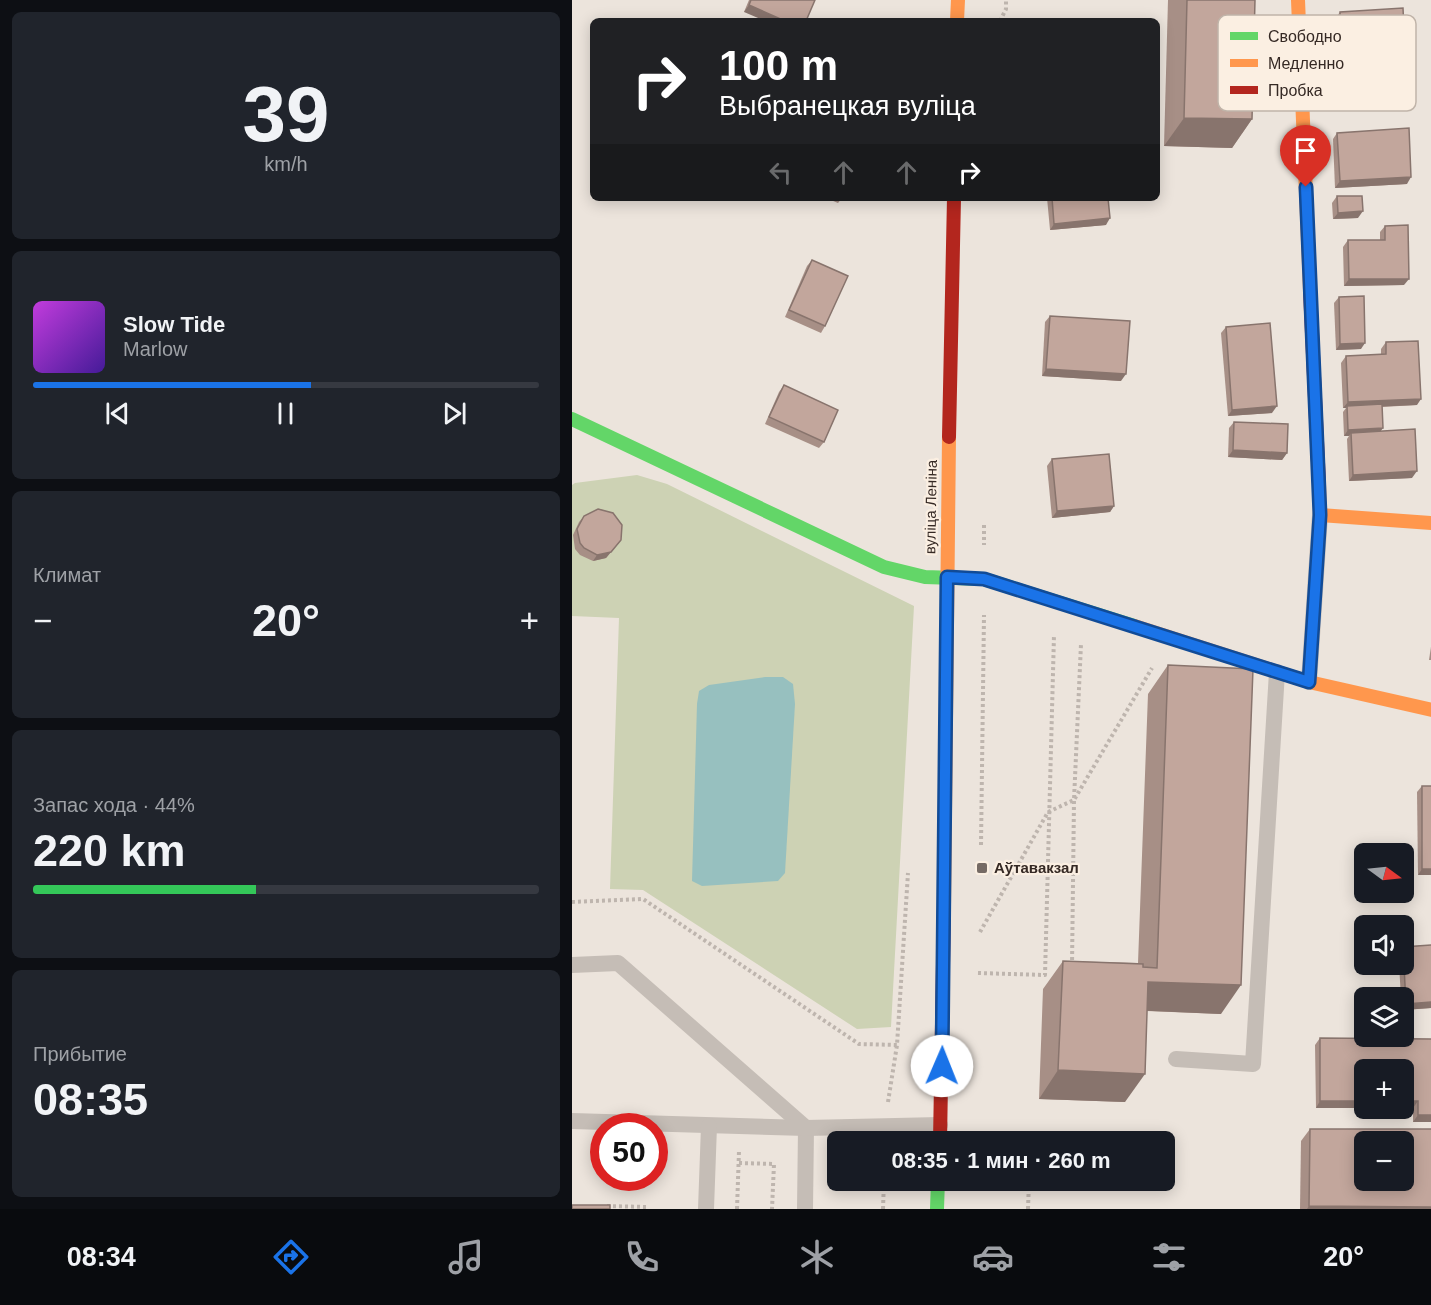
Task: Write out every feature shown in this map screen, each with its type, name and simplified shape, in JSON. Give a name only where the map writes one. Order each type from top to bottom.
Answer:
[{"type":"street","points":[[957,18],[958,0]]},
{"type":"street","points":[[1298,0],[1299,15]]},
{"type":"street","points":[[1303,111],[1320,515],[1432,523]]},
{"type":"street","name":"вуліца Леніна","points":[[940,1131],[954,201]]},
{"type":"street","points":[[572,419],[884,567],[925,577],[984,579],[1309,682],[1432,710]]},
{"type":"street","points":[[937,1209],[938,1191]]},
{"type":"lane","points":[[1309,682],[1320,515]]},
{"type":"lane","points":[[1176,1059],[1253,1064],[1277,672]]},
{"type":"lane","points":[[572,965],[618,963],[806,1128],[805,1209]]},
{"type":"lane","points":[[572,1121],[740,1127],[884,1126],[924,1131]]},
{"type":"lane","points":[[706,1209],[709,1126]]},
{"type":"path","points":[[1002,18],[1006,9],[1006,0]]},
{"type":"path","points":[[1045,975],[1055,600]]},
{"type":"path","points":[[1072,974],[1074,800],[1082,610]]},
{"type":"path","points":[[980,932],[1048,812],[1074,800],[1116,732],[1169,638]]},
{"type":"path","points":[[572,902],[643,900],[859,1044],[897,1045],[884,1126]]},
{"type":"path","points":[[978,973],[1054,975]]},
{"type":"path","points":[[737,1209],[740,1127]]},
{"type":"path","points":[[739,1163],[774,1164],[772,1209]]},
{"type":"path","points":[[883,1209],[884,1191]]},
{"type":"path","points":[[1028,1209],[1029,1191]]},
{"type":"path","points":[[604,1206],[647,1207],[647,1209]]},
{"type":"green space","points":[[637,475],[667,484],[914,606],[891,1027],[857,1029],[643,890],[610,889],[619,618],[572,616],[572,485]]},
{"type":"water","points":[[765,677],[783,677],[793,684],[795,704],[785,873],[778,881],[702,886],[692,881],[699,691],[709,685]]},
{"type":"building","points":[[751,0],[815,0],[807,18],[778,18],[749,5]]},
{"type":"building","points":[[1187,0],[1255,0],[1255,15],[1218,15],[1218,111],[1252,111],[1252,119],[1184,118]]},
{"type":"building","points":[[1403,8],[1403,15],[1340,15],[1340,12]]},
{"type":"building","points":[[1409,128],[1411,177],[1340,181],[1337,133]]},
{"type":"building","points":[[1337,196],[1362,196],[1363,211],[1338,213]]},
{"type":"building","points":[[1052,201],[1108,201],[1110,218],[1054,224]]},
{"type":"building","points":[[1408,225],[1409,279],[1349,279],[1348,240],[1385,240],[1385,226]]},
{"type":"building","points":[[812,260],[848,276],[825,326],[789,310]]},
{"type":"building","points":[[1364,296],[1365,343],[1340,344],[1339,297]]},
{"type":"building","points":[[1050,316],[1130,321],[1126,374],[1046,369]]},
{"type":"building","points":[[1270,323],[1277,406],[1232,410],[1226,327]]},
{"type":"building","points":[[1418,341],[1421,399],[1348,402],[1346,356],[1386,354],[1386,342]]},
{"type":"building","points":[[784,385],[838,410],[824,442],[769,417]]},
{"type":"building","points":[[1382,404],[1383,428],[1348,430],[1347,406]]},
{"type":"building","points":[[1234,422],[1288,424],[1287,453],[1233,450]]},
{"type":"building","points":[[1415,429],[1417,471],[1353,475],[1351,433]]},
{"type":"building","points":[[1109,454],[1114,506],[1057,511],[1052,459]]},
{"type":"building","points":[[598,509],[613,513],[622,525],[621,540],[611,552],[597,555],[580,543],[577,529],[584,516]]},
{"type":"building","points":[[1168,665],[1253,669],[1241,985],[1148,982],[1145,1074],[1058,1070],[1063,961],[1143,964],[1143,967],[1157,968]]},
{"type":"building","points":[[1422,786],[1432,786],[1432,869],[1422,869]]},
{"type":"building","points":[[1432,945],[1432,1002],[1414,1003],[1414,987],[1405,987],[1404,975],[1414,975],[1414,946]]},
{"type":"building","points":[[1320,1038],[1354,1038],[1354,1047],[1414,1047],[1414,1039],[1432,1039],[1432,1115],[1418,1115],[1418,1101],[1414,1101],[1414,1059],[1354,1059],[1354,1101],[1320,1101]]},
{"type":"building","points":[[1310,1129],[1432,1129],[1432,1207],[1309,1206]]},
{"type":"building","points":[[572,1205],[610,1205],[610,1209],[572,1209]]},
{"type":"traffic: fast","points":[[572,419],[884,567],[925,577],[984,579],[1134,626]]},
{"type":"traffic: fast","points":[[937,1209],[938,1191]]},
{"type":"traffic: slow","points":[[957,18],[958,0]]},
{"type":"traffic: slow","points":[[1298,0],[1299,15]]},
{"type":"traffic: slow","points":[[1303,111],[1310,290]]},
{"type":"traffic: slow","points":[[944,906],[949,437]]},
{"type":"traffic: slow","points":[[1319,484],[1320,515],[1432,523]]},
{"type":"traffic: slow","points":[[1134,626],[1309,682],[1432,710]]},
{"type":"traffic: jam","points":[[949,437],[954,201]]},
{"type":"traffic: jam","points":[[1310,290],[1319,484]]},
{"type":"traffic: jam","points":[[940,1131],[944,906]]},
{"type":"place","name":"Аўтавакзал","points":[[982,868]]},
{"type":"route","points":[[942,1066],[947,577],[984,579],[1309,682],[1320,515],[1306,187]]}]
